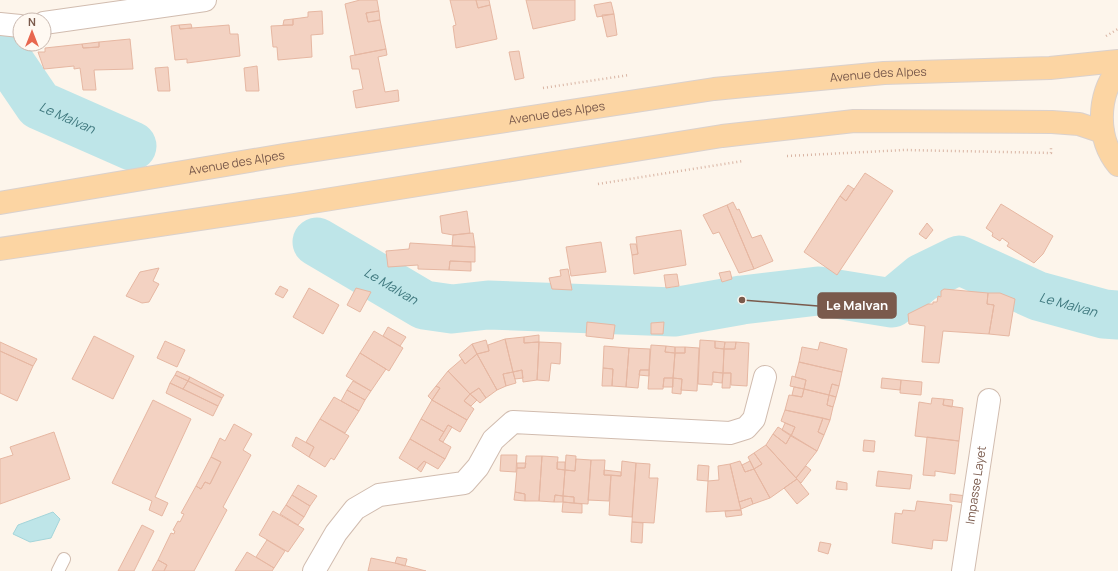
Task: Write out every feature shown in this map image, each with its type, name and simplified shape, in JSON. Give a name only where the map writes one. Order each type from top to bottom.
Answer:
[{"type":"main road","name":"Avenue des Alpes","points":[[0,203],[284,155],[714,89],[884,73],[1050,68],[1118,61]]},
{"type":"main road","points":[[1118,69],[1105,94],[1102,113],[1103,132],[1112,158],[1118,165]]},
{"type":"main road","points":[[0,249],[294,205],[722,136],[846,122],[1052,122],[1079,124],[1103,132]]},
{"type":"street","points":[[52,22],[205,0]]},
{"type":"street","points":[[0,24],[12,25]]},
{"type":"street","points":[[314,571],[336,533],[355,509],[379,495],[464,482],[478,467],[493,440],[513,422],[730,433],[746,428],[754,419],[765,377]]},
{"type":"street","name":"Impasse Layet","points":[[962,571],[989,400]]},
{"type":"lane","points":[[58,571],[64,559]]},
{"type":"path","points":[[784,156],[905,150],[1051,153]]},
{"type":"path","points":[[591,185],[745,160]]},
{"type":"water","points":[[53,512],[60,519],[51,538],[30,542],[13,534],[18,525]]},
{"type":"building","points":[[360,0],[377,0],[379,11],[366,13],[368,22],[380,20],[386,49],[355,55],[345,4]]},
{"type":"building","points":[[450,0],[476,0],[478,8],[490,5],[497,39],[456,48],[453,26],[456,25]]},
{"type":"building","points":[[476,0],[489,0],[490,5],[478,8]]},
{"type":"building","points":[[526,0],[575,0],[575,20],[533,29]]},
{"type":"building","points":[[611,2],[614,14],[597,17],[594,5]]},
{"type":"building","points":[[322,11],[323,34],[311,35],[312,57],[278,60],[277,47],[273,47],[271,26],[293,25],[293,19],[308,17],[308,12]]},
{"type":"building","points":[[379,11],[380,20],[368,22],[366,13]]},
{"type":"building","points":[[614,14],[617,35],[607,37],[602,15]]},
{"type":"building","points":[[293,19],[293,25],[283,25],[284,20]]},
{"type":"building","points":[[191,24],[192,28],[180,29],[179,25]]},
{"type":"building","points":[[179,25],[180,29],[229,25],[230,34],[238,34],[240,56],[187,63],[187,59],[175,60],[171,26]]},
{"type":"building","points":[[130,39],[133,69],[94,70],[96,90],[83,90],[80,68],[74,69],[74,66],[44,69],[38,52],[52,52],[52,47],[82,44],[83,48],[99,47],[99,42]]},
{"type":"building","points":[[99,42],[99,47],[83,48],[82,44]]},
{"type":"building","points":[[386,49],[387,55],[378,57],[385,92],[398,90],[399,101],[356,108],[353,91],[363,89],[359,69],[352,69],[350,56]]},
{"type":"building","points":[[519,51],[524,78],[515,80],[509,52]]},
{"type":"building","points":[[257,66],[259,91],[246,91],[244,68]]},
{"type":"building","points":[[168,67],[170,91],[158,91],[155,68]]},
{"type":"building","points":[[865,173],[893,191],[837,275],[804,252],[840,196],[846,201]]},
{"type":"building","points":[[848,185],[854,189],[846,201],[840,196]]},
{"type":"building","points":[[733,202],[737,210],[739,209],[752,238],[761,235],[773,261],[754,269],[727,205]]},
{"type":"building","points":[[1001,204],[1053,236],[1043,254],[1034,263],[1007,246],[1009,243],[1002,238],[1000,241],[992,236],[993,233],[986,228]]},
{"type":"building","points":[[727,205],[754,269],[739,273],[719,232],[713,234],[703,215]]},
{"type":"building","points":[[467,211],[470,233],[453,235],[442,233],[440,216]]},
{"type":"building","points":[[927,223],[933,230],[926,239],[919,234]]},
{"type":"building","points":[[681,230],[686,265],[634,274],[632,255],[638,254],[636,237]]},
{"type":"building","points":[[473,233],[475,247],[452,246],[453,235]]},
{"type":"building","points":[[601,242],[606,272],[571,276],[566,247]]},
{"type":"building","points":[[410,243],[475,247],[475,262],[450,261],[449,270],[418,269],[418,265],[388,267],[386,251],[409,249]]},
{"type":"building","points":[[630,244],[636,244],[638,254],[632,255]]},
{"type":"building","points":[[450,261],[471,262],[471,271],[449,270]]},
{"type":"building","points":[[159,268],[153,281],[159,284],[149,302],[142,303],[126,296],[140,272]]},
{"type":"building","points":[[568,269],[572,290],[552,289],[549,278],[561,276],[560,270]]},
{"type":"building","points":[[730,271],[732,279],[722,282],[719,273]]},
{"type":"building","points":[[677,274],[679,286],[666,288],[664,275]]},
{"type":"building","points":[[280,286],[288,290],[283,298],[275,294]]},
{"type":"building","points":[[309,288],[339,305],[323,334],[293,317]]},
{"type":"building","points":[[356,288],[371,292],[360,312],[347,305]]},
{"type":"building","points":[[944,289],[988,293],[987,304],[994,305],[989,334],[943,331],[939,363],[922,362],[925,326],[909,324],[908,314],[928,304],[937,302],[938,296],[941,297],[941,291]]},
{"type":"building","points":[[988,293],[1000,293],[1015,299],[1009,336],[989,334],[994,305],[987,304]]},
{"type":"building","points":[[587,322],[615,325],[613,339],[586,336]]},
{"type":"building","points":[[664,322],[663,334],[651,334],[651,323]]},
{"type":"building","points":[[388,327],[406,337],[400,346],[383,336]]},
{"type":"building","points":[[374,331],[403,348],[389,371],[360,353]]},
{"type":"building","points":[[539,335],[539,342],[524,343],[524,337]]},
{"type":"building","points":[[94,336],[134,356],[113,399],[72,379]]},
{"type":"building","points":[[524,337],[524,343],[539,342],[537,380],[523,382],[522,370],[513,372],[505,339]]},
{"type":"building","points":[[505,339],[513,372],[503,374],[506,386],[497,390],[477,354],[489,351],[488,345]]},
{"type":"building","points":[[486,340],[489,351],[477,354],[472,344]]},
{"type":"building","points":[[700,340],[715,341],[715,348],[724,349],[723,373],[713,372],[712,385],[698,384]]},
{"type":"building","points":[[165,341],[185,350],[177,367],[157,358]]},
{"type":"building","points":[[715,341],[725,342],[724,349],[715,348]]},
{"type":"building","points":[[0,342],[37,359],[33,366],[0,351]]},
{"type":"building","points":[[539,342],[561,343],[560,364],[551,363],[549,381],[537,380]]},
{"type":"building","points":[[725,342],[736,342],[735,349],[724,349]]},
{"type":"building","points":[[736,342],[749,343],[747,386],[731,385],[731,373],[723,373],[724,349],[735,349]]},
{"type":"building","points":[[820,342],[847,349],[842,372],[799,362],[802,347],[818,350]]},
{"type":"building","points":[[472,344],[477,354],[465,364],[459,355]]},
{"type":"building","points":[[651,345],[666,346],[665,352],[675,353],[673,378],[664,378],[663,389],[648,389]]},
{"type":"building","points":[[604,346],[629,348],[626,387],[612,386],[613,369],[603,368]]},
{"type":"building","points":[[666,346],[675,347],[675,353],[665,352]]},
{"type":"building","points":[[675,347],[685,347],[685,353],[675,353]]},
{"type":"building","points":[[685,347],[699,348],[697,391],[681,390],[682,379],[673,378],[675,353],[685,353]]},
{"type":"building","points":[[629,348],[650,349],[649,370],[640,370],[638,388],[626,387]]},
{"type":"building","points":[[0,351],[33,366],[17,401],[0,393]]},
{"type":"building","points":[[360,353],[386,369],[371,391],[346,376]]},
{"type":"building","points":[[477,354],[497,390],[486,398],[479,388],[470,394],[448,371],[462,359],[465,364]]},
{"type":"building","points":[[799,362],[842,372],[839,386],[832,384],[829,395],[804,389],[806,380],[795,377]]},
{"type":"building","points":[[603,368],[613,369],[612,386],[602,386]]},
{"type":"building","points":[[522,370],[523,378],[515,379],[513,372]]},
{"type":"building","points":[[640,370],[649,370],[649,376],[639,375]]},
{"type":"building","points":[[177,371],[190,377],[188,381],[175,375]]},
{"type":"building","points":[[448,371],[470,394],[464,401],[474,409],[467,420],[432,400],[440,388],[436,386]]},
{"type":"building","points":[[513,372],[516,383],[506,386],[503,374]]},
{"type":"building","points":[[713,372],[723,373],[722,383],[713,382]]},
{"type":"building","points":[[723,373],[731,373],[730,388],[722,388]]},
{"type":"building","points":[[175,375],[188,381],[183,389],[170,383]]},
{"type":"building","points":[[792,376],[806,380],[804,389],[790,386]]},
{"type":"building","points":[[190,377],[224,395],[222,398],[188,381]]},
{"type":"building","points":[[664,378],[673,378],[673,387],[663,387]]},
{"type":"building","points":[[673,378],[682,379],[681,394],[672,393]]},
{"type":"building","points":[[882,378],[901,380],[900,390],[881,388]]},
{"type":"building","points":[[901,380],[922,382],[921,395],[900,393]]},
{"type":"building","points":[[188,381],[222,398],[218,406],[183,389]]},
{"type":"building","points":[[353,381],[371,391],[365,400],[347,390]]},
{"type":"building","points":[[170,383],[218,406],[213,416],[166,393]]},
{"type":"building","points":[[832,384],[839,386],[836,397],[829,395]]},
{"type":"building","points":[[436,386],[440,388],[432,400],[428,396]]},
{"type":"building","points":[[794,387],[804,389],[802,397],[792,395]]},
{"type":"building","points":[[479,388],[486,398],[480,403],[470,394]]},
{"type":"building","points":[[804,389],[829,395],[827,405],[833,407],[830,420],[785,410],[789,395],[802,397]]},
{"type":"building","points":[[347,390],[365,400],[359,411],[341,401]]},
{"type":"building","points":[[470,394],[477,400],[471,406],[464,401]]},
{"type":"building","points":[[829,395],[836,397],[833,407],[827,405]]},
{"type":"building","points":[[334,397],[359,411],[345,433],[320,419]]},
{"type":"building","points":[[932,398],[944,399],[943,405],[963,408],[959,441],[915,436],[919,402],[931,404]]},
{"type":"building","points":[[944,399],[953,400],[952,407],[943,405]]},
{"type":"building","points":[[153,400],[191,419],[155,497],[168,503],[162,516],[149,510],[152,501],[112,483]]},
{"type":"building","points":[[432,400],[467,420],[460,432],[448,425],[444,432],[421,419]]},
{"type":"building","points":[[785,410],[823,418],[818,432],[824,435],[817,451],[791,436],[795,427],[781,421]]},
{"type":"building","points":[[823,418],[830,420],[824,435],[818,432]]},
{"type":"building","points":[[320,419],[349,436],[334,460],[331,458],[325,467],[309,457],[314,447],[306,442]]},
{"type":"building","points":[[421,419],[444,432],[439,440],[451,447],[445,459],[410,439]]},
{"type":"building","points":[[785,423],[795,427],[791,436],[782,430]]},
{"type":"building","points":[[234,424],[252,434],[243,450],[251,455],[223,507],[227,510],[194,571],[164,571],[167,565],[158,560],[171,533],[174,534],[175,531],[173,530],[178,521],[180,522],[184,514],[181,513],[196,486],[201,489],[205,482],[210,484],[221,462],[211,457],[220,438],[225,441]]},
{"type":"building","points":[[448,425],[452,427],[443,442],[439,440]]},
{"type":"building","points":[[778,427],[791,435],[786,444],[773,434]]},
{"type":"building","points":[[54,432],[70,479],[0,504],[0,459],[13,455],[10,447]]},
{"type":"building","points":[[773,434],[786,444],[791,435],[817,451],[796,478],[766,445]]},
{"type":"building","points":[[296,437],[314,447],[309,457],[292,446]]},
{"type":"building","points":[[927,437],[959,441],[955,474],[935,471],[935,476],[923,475]]},
{"type":"building","points":[[410,439],[445,459],[438,469],[424,461],[417,469],[399,458]]},
{"type":"building","points":[[864,440],[875,441],[874,452],[863,451]]},
{"type":"building","points":[[766,445],[797,479],[770,498],[754,469],[762,464],[754,453]]},
{"type":"building","points":[[754,453],[762,464],[754,469],[748,457]]},
{"type":"building","points":[[501,455],[517,455],[516,472],[500,471]]},
{"type":"building","points":[[566,455],[576,456],[575,471],[565,470]]},
{"type":"building","points":[[526,456],[542,456],[539,501],[525,501],[525,494],[515,492],[517,468],[525,468]]},
{"type":"building","points":[[542,456],[558,457],[557,469],[565,470],[563,496],[555,495],[554,502],[539,501]]},
{"type":"building","points":[[211,457],[221,462],[210,484],[205,482],[201,489],[196,486]]},
{"type":"building","points":[[576,459],[591,460],[588,504],[574,503],[574,497],[563,496],[565,470],[575,471]]},
{"type":"building","points":[[591,460],[605,460],[604,475],[611,475],[609,501],[588,500]]},
{"type":"building","points":[[424,461],[426,463],[421,472],[417,469]]},
{"type":"building","points":[[622,461],[636,463],[632,517],[609,515],[611,475],[621,476]]},
{"type":"building","points":[[740,461],[745,472],[754,469],[770,498],[753,504],[751,498],[739,502],[730,464]]},
{"type":"building","points":[[750,461],[754,469],[745,472],[742,465]]},
{"type":"building","points":[[557,462],[565,462],[565,470],[557,469]]},
{"type":"building","points":[[517,463],[526,463],[525,468],[517,468]]},
{"type":"building","points":[[636,463],[650,464],[649,478],[658,478],[654,523],[632,522]]},
{"type":"building","points":[[730,464],[741,510],[706,512],[708,481],[719,480],[718,466]]},
{"type":"building","points":[[698,465],[709,466],[708,481],[697,480]]},
{"type":"building","points":[[806,466],[811,470],[801,483],[796,478]]},
{"type":"building","points":[[604,470],[621,472],[621,476],[604,475]]},
{"type":"building","points":[[878,471],[912,475],[910,489],[876,486]]},
{"type":"building","points":[[797,479],[809,494],[797,504],[784,488]]},
{"type":"building","points":[[837,481],[847,483],[847,490],[836,489]]},
{"type":"building","points":[[298,485],[317,496],[310,506],[292,495]]},
{"type":"building","points":[[515,492],[525,494],[525,501],[514,500]]},
{"type":"building","points":[[950,494],[967,496],[966,503],[950,501]]},
{"type":"building","points":[[292,495],[310,506],[304,517],[286,505]]},
{"type":"building","points":[[555,495],[563,496],[563,502],[554,502]]},
{"type":"building","points":[[563,496],[574,497],[574,503],[563,502]]},
{"type":"building","points":[[751,498],[753,504],[741,509],[739,502]]},
{"type":"building","points":[[917,501],[952,505],[947,541],[933,540],[932,549],[892,543],[895,513],[902,514],[903,510],[915,511]]},
{"type":"building","points":[[563,502],[582,504],[582,513],[562,512]]},
{"type":"building","points":[[286,505],[304,517],[298,525],[280,514]]},
{"type":"building","points":[[741,510],[742,515],[726,517],[725,511]]},
{"type":"building","points":[[273,511],[304,529],[288,552],[259,535]]},
{"type":"building","points":[[632,522],[643,523],[642,543],[631,542]]},
{"type":"building","points":[[142,525],[154,531],[134,571],[118,571]]},
{"type":"building","points":[[267,540],[285,551],[274,568],[256,557]]},
{"type":"building","points":[[820,542],[831,544],[828,554],[818,551]]},
{"type":"building","points":[[247,552],[274,568],[272,571],[235,571]]},
{"type":"building","points":[[397,557],[407,559],[405,566],[395,563]]},
{"type":"building","points":[[371,558],[395,563],[426,571],[368,571]]},
{"type":"building","points":[[158,560],[167,565],[164,571],[152,571]]},
{"type":"waterway","name":"Le Malvan","points":[[0,57],[9,61],[39,105],[132,146]]},
{"type":"waterway","name":"Le Malvan","points":[[317,242],[424,305],[452,309],[488,305],[674,312],[742,300],[818,291],[892,303],[922,278],[959,260],[1038,296],[1104,314],[1118,315]]},
{"type":"place","name":"Le Malvan","points":[[742,300]]}]
